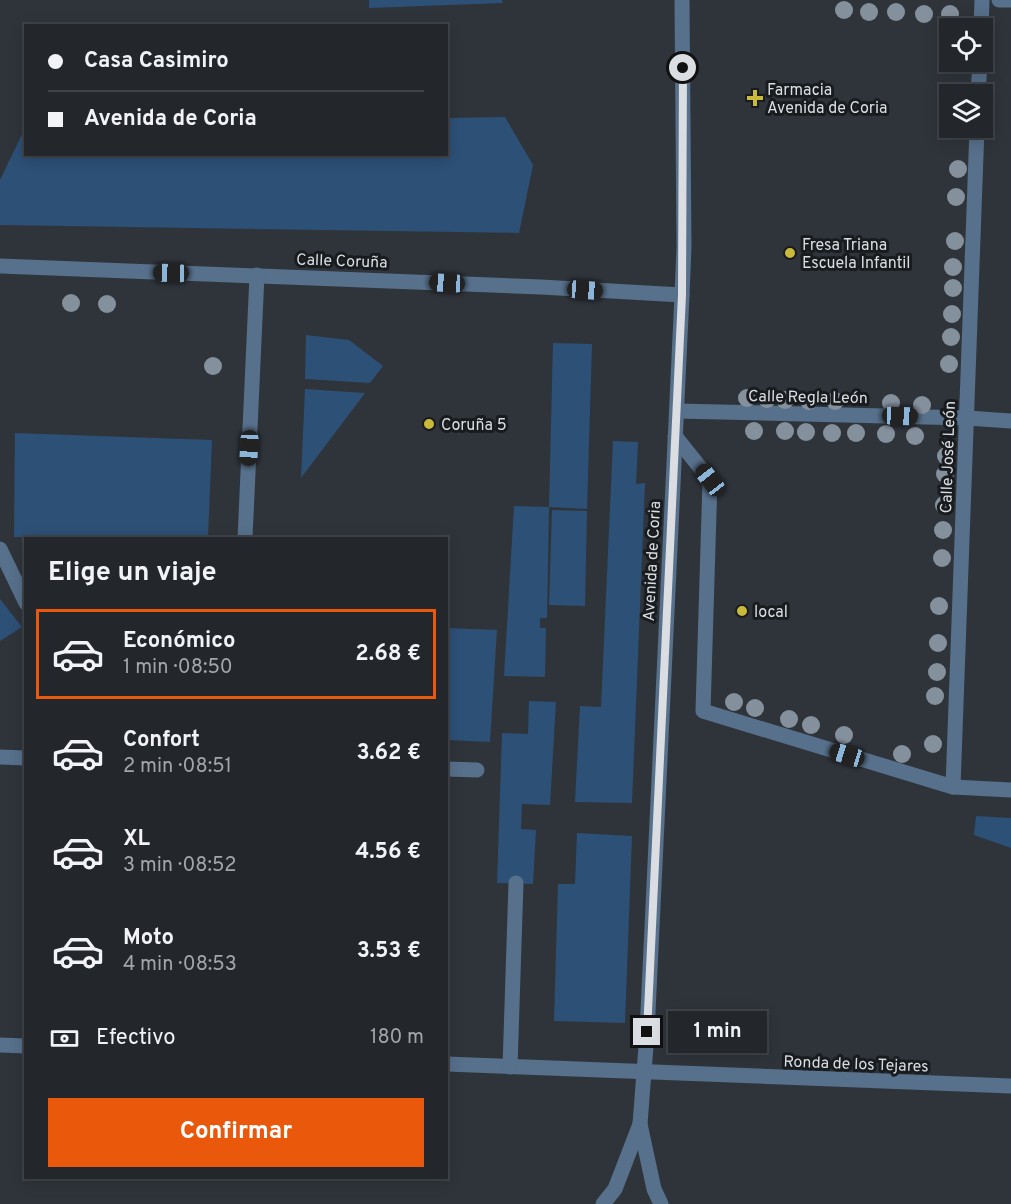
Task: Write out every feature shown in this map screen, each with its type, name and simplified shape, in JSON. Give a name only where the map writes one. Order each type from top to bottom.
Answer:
[{"type":"street","name":"Avenida de Coria","points":[[640,1124],[647,1032],[682,295],[682,0]]},
{"type":"street","points":[[981,18],[982,0]]},
{"type":"street","points":[[999,0],[1011,0]]},
{"type":"street","name":"Calle José León","points":[[953,787],[977,138]]},
{"type":"street","name":"Calle Coruña","points":[[0,266],[257,275],[682,295]]},
{"type":"street","points":[[245,537],[257,275]]},
{"type":"street","name":"Calle Regla León","points":[[677,411],[1011,421]]},
{"type":"street","points":[[675,436],[710,480],[703,711],[953,787],[1011,790]]},
{"type":"street","points":[[0,549],[24,599]]},
{"type":"street","points":[[0,758],[24,758]]},
{"type":"street","points":[[448,769],[477,770]]},
{"type":"street","points":[[510,1067],[516,883]]},
{"type":"street","points":[[0,1045],[24,1046]]},
{"type":"street","name":"Ronda de los Tejares","points":[[448,1064],[1011,1086]]},
{"type":"street","points":[[603,1204],[615,1189],[640,1124]]},
{"type":"street","points":[[640,1124],[654,1189],[661,1204]]},
{"type":"shaded area","points":[[369,0],[502,0],[503,3],[369,8]]},
{"type":"shaded area","points":[[505,117],[533,165],[519,233],[0,225],[0,180],[24,130],[24,156],[448,156],[448,118]]},
{"type":"shaded area","points":[[306,335],[349,340],[383,366],[370,383],[305,379]]},
{"type":"shaded area","points":[[553,343],[592,344],[587,509],[549,507]]},
{"type":"shaded area","points":[[305,389],[365,393],[301,478]]},
{"type":"shaded area","points":[[15,433],[212,440],[208,537],[14,537]]},
{"type":"shaded area","points":[[613,441],[638,442],[636,484],[645,483],[632,803],[575,802],[580,706],[601,707]]},
{"type":"shaded area","points":[[514,506],[549,507],[547,618],[540,618],[540,628],[546,628],[545,677],[504,676]]},
{"type":"shaded area","points":[[552,510],[587,511],[585,606],[549,605]]},
{"type":"shaded area","points":[[0,599],[22,627],[0,641]]},
{"type":"shaded area","points":[[448,628],[497,630],[490,742],[448,740]]},
{"type":"shaded area","points":[[529,701],[556,702],[550,805],[522,804],[521,829],[536,830],[533,884],[497,883],[502,733],[528,734]]},
{"type":"shaded area","points":[[976,816],[1011,818],[1011,848],[974,835]]},
{"type":"shaded area","points":[[577,833],[632,836],[625,1023],[554,1021],[558,884],[575,884]]},
{"type":"place","name":"Farmacia Avenida de Coria","points":[[755,98]]},
{"type":"place","name":"Fresa Triana Escuela Infantil","points":[[790,253]]},
{"type":"place","name":"Coruña 5","points":[[429,424]]},
{"type":"place","name":"local","points":[[742,611]]},
{"type":"route","points":[[647,1032],[684,248],[683,68]]}]
